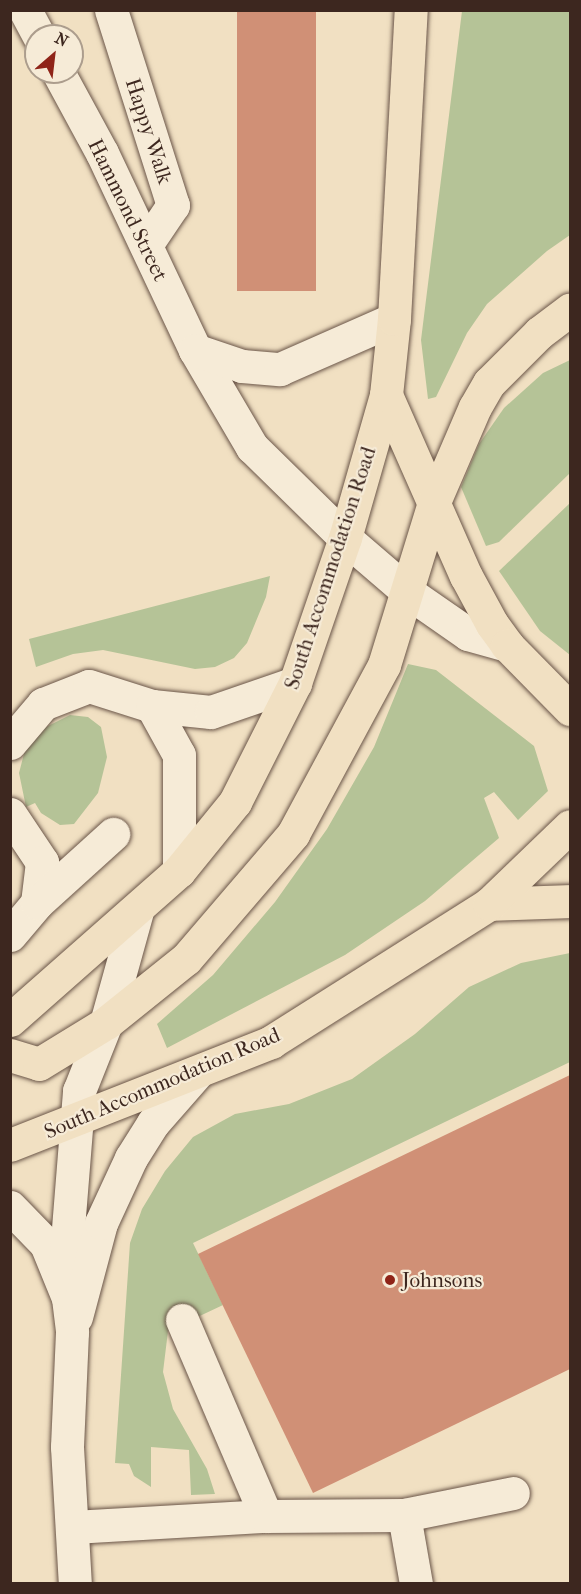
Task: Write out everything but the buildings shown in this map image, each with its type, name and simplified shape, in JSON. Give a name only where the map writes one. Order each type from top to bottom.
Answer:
[{"type":"highway","name":"South Accommodation Road","points":[[10,1020],[179,872],[235,801],[295,683],[345,538],[386,395],[394,320],[411,10]]},
{"type":"highway","points":[[10,1055],[39,1064],[106,1023],[186,959],[293,834],[384,665],[409,593],[434,502],[489,383],[540,333],[570,310]]},
{"type":"highway","points":[[386,395],[477,598],[507,645],[570,709]]},
{"type":"highway","name":"South Accommodation Road","points":[[10,1145],[197,1073],[270,1042],[489,904],[570,826]]},
{"type":"highway","points":[[489,904],[570,901]]},
{"type":"street","points":[[25,10],[33,24]]},
{"type":"street","name":"Happy Walk","points":[[111,10],[173,205],[146,246]]},
{"type":"street","name":"Hammond Street","points":[[64,84],[146,246],[195,350],[252,447],[345,538],[409,593],[468,634],[507,645]]},
{"type":"street","points":[[195,350],[242,366],[280,369],[394,320]]},
{"type":"street","points":[[10,743],[43,704],[89,686],[152,706],[211,712],[295,683]]},
{"type":"street","points":[[152,706],[178,755],[179,872]]},
{"type":"street","points":[[10,814],[42,862],[37,903]]},
{"type":"street","points":[[10,935],[37,903],[113,834]]},
{"type":"street","points":[[75,1584],[67,1447],[72,1332],[64,1280],[76,1120],[84,1072],[106,1023],[138,908]]},
{"type":"street","points":[[72,1332],[101,1223],[130,1158],[153,1123],[197,1073]]},
{"type":"street","points":[[10,1207],[46,1244],[64,1280]]},
{"type":"street","points":[[182,1320],[266,1516]]},
{"type":"street","points":[[73,1527],[266,1516],[404,1515],[513,1493]]},
{"type":"street","points":[[404,1515],[416,1584]]},
{"type":"green space","points":[[462,11],[570,11],[570,235],[547,251],[487,304],[467,333],[436,397],[428,399],[421,340]]},
{"type":"green space","points":[[570,360],[570,473],[499,542],[486,546],[461,487],[479,444],[504,408],[543,373]]},
{"type":"green space","points":[[570,503],[570,655],[540,631],[499,571]]},
{"type":"green space","points":[[270,576],[266,597],[247,643],[234,658],[215,667],[195,669],[103,650],[73,654],[36,667],[29,639]]},
{"type":"green space","points":[[408,664],[436,670],[534,746],[548,791],[518,820],[494,792],[484,798],[499,838],[425,901],[345,955],[167,1048],[157,1024],[213,975],[275,902],[327,829],[374,747]]},
{"type":"green space","points":[[70,715],[88,717],[101,727],[107,757],[98,793],[74,824],[60,825],[41,813],[35,803],[26,807],[19,773],[25,750],[38,731]]},
{"type":"green space","points":[[570,953],[570,1062],[193,1243],[223,1305],[168,1331],[163,1372],[173,1409],[207,1469],[215,1494],[191,1495],[189,1450],[151,1447],[151,1487],[134,1476],[129,1464],[115,1463],[130,1243],[142,1209],[165,1171],[193,1137],[235,1114],[289,1104],[352,1079],[415,1034],[469,987],[521,963]]},
{"type":"place","name":"Johnsons","points":[[390,1280]]}]
